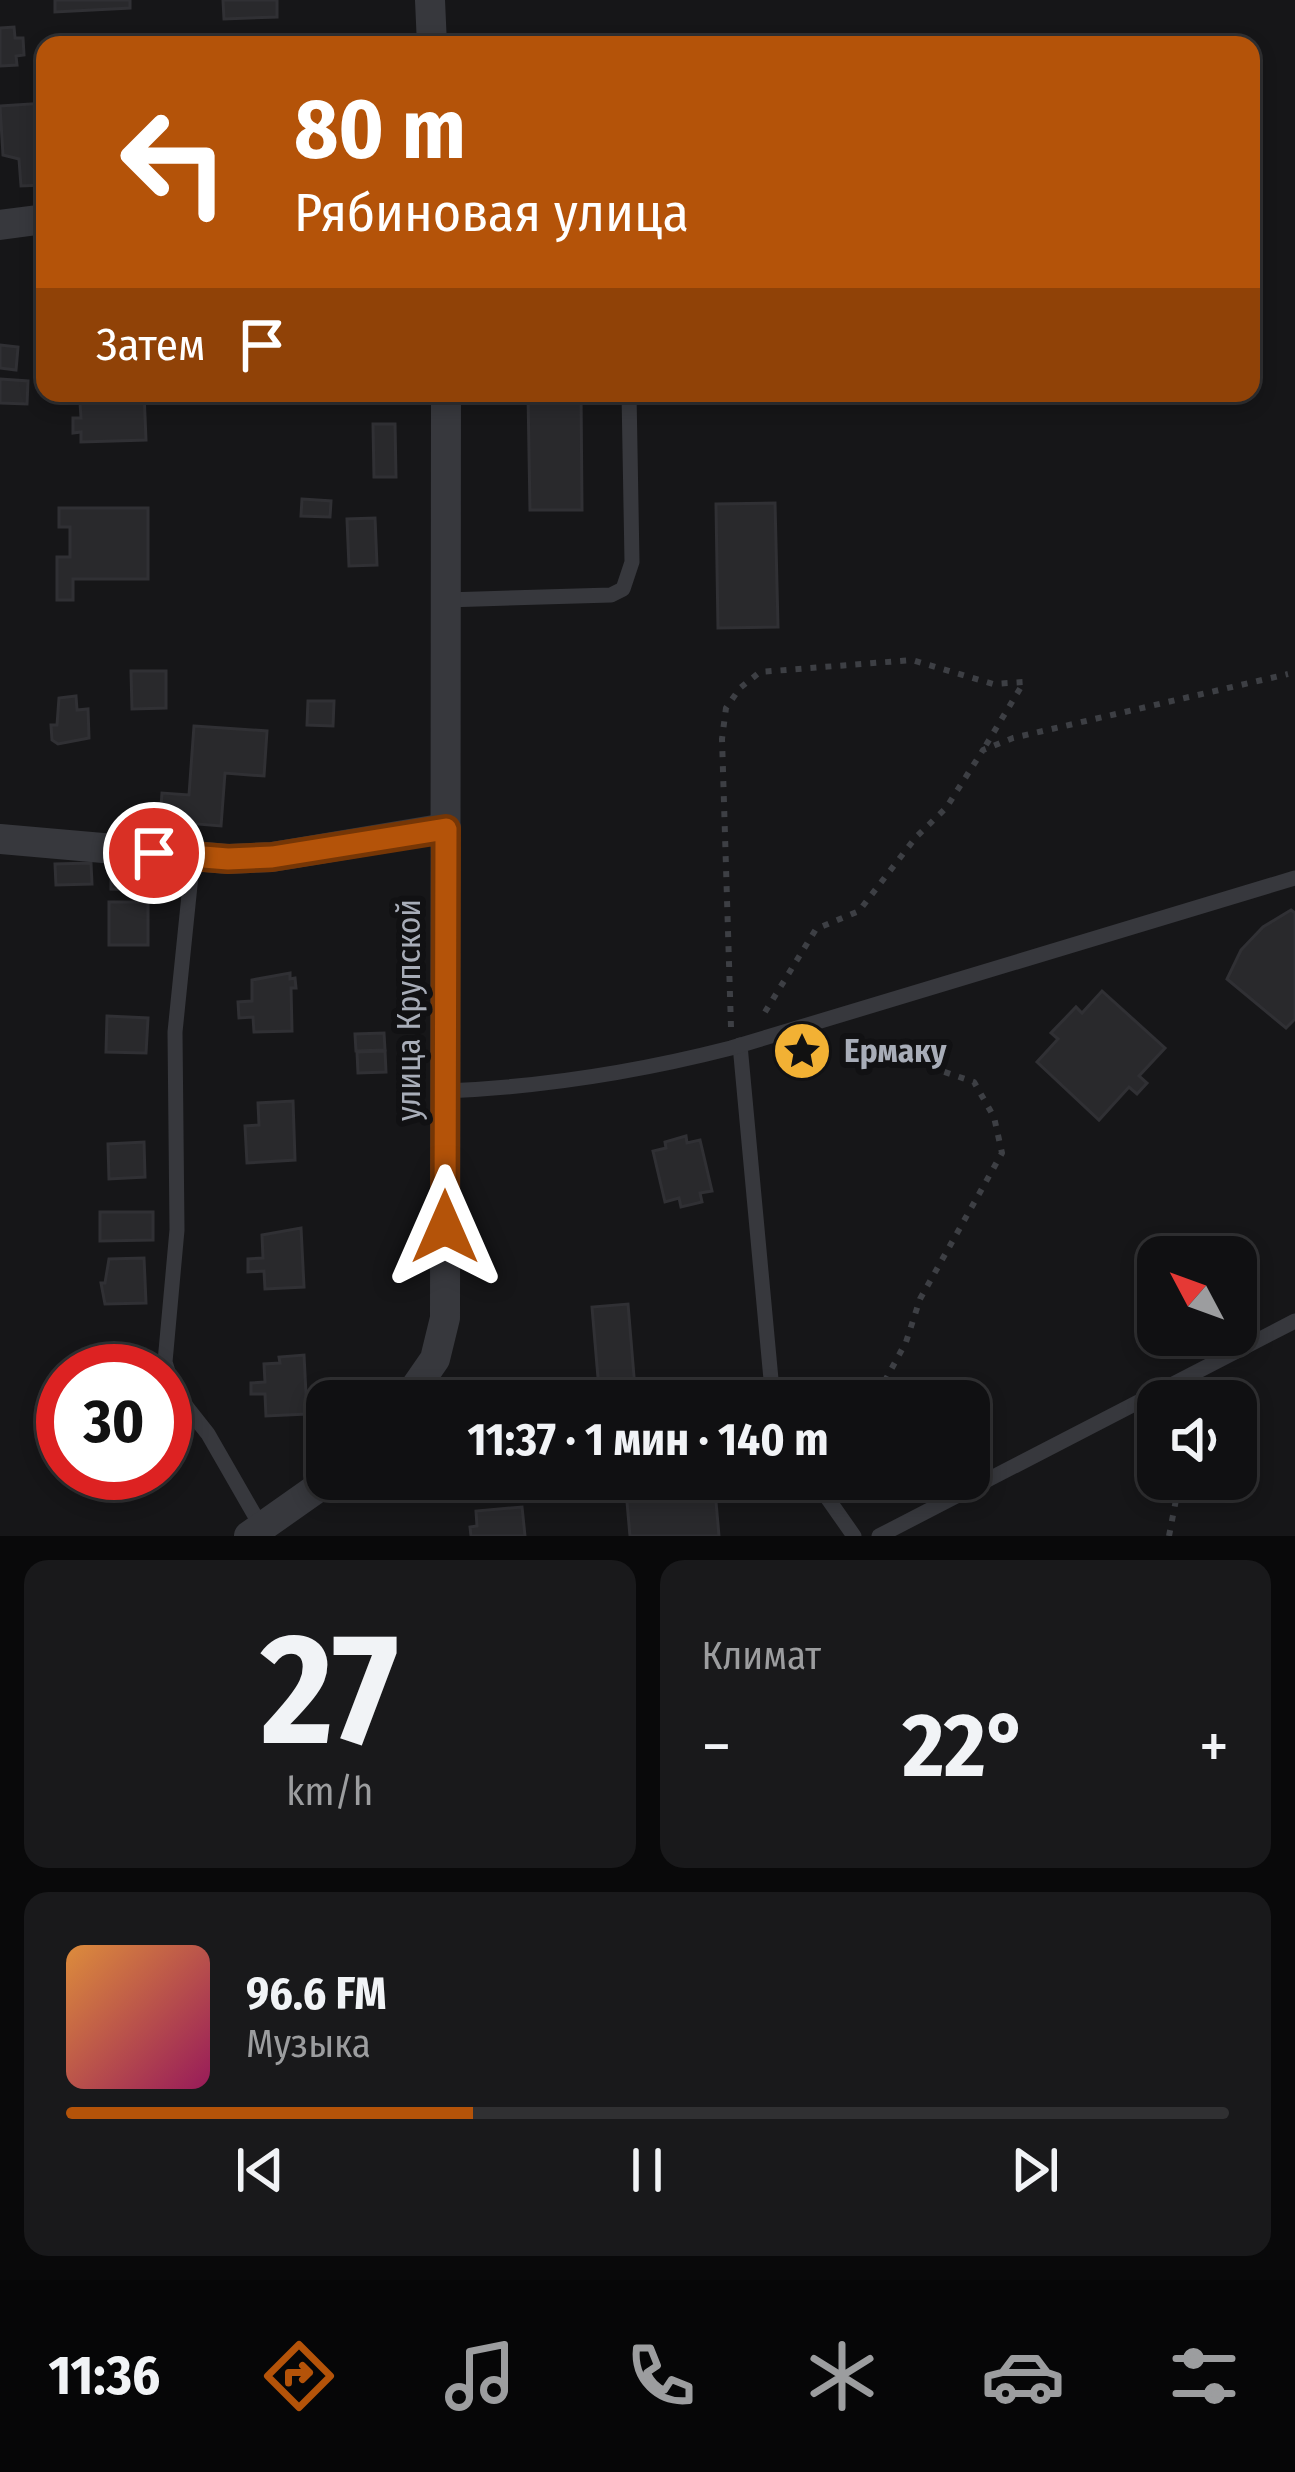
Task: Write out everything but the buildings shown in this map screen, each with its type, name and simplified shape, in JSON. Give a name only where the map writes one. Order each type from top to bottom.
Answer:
[{"type":"street","points":[[430,0],[432,36]]},
{"type":"street","points":[[0,225],[36,220]]},
{"type":"street","name":"улица Крупской","points":[[421,1380],[442,1341],[446,402]]},
{"type":"street","points":[[0,839],[193,856],[272,857],[446,829]]},
{"type":"street","points":[[255,1532],[306,1496]]},
{"type":"lane","points":[[446,600],[611,595],[623,589],[632,562],[629,402]]},
{"type":"lane","points":[[193,856],[175,1032],[179,1183],[165,1362],[174,1391],[208,1435],[255,1532]]},
{"type":"lane","points":[[445,1091],[516,1088],[645,1070],[1295,878]]},
{"type":"lane","points":[[741,1045],[771,1380]]},
{"type":"lane","points":[[879,1536],[1295,1321]]},
{"type":"lane","points":[[829,1500],[854,1536]]},
{"type":"path","points":[[912,660],[993,684],[1024,682],[946,808],[916,837],[860,911],[815,929],[741,1045],[722,739],[726,708],[740,688],[760,672],[912,660]]},
{"type":"path","points":[[983,750],[1013,738],[1288,674]]},
{"type":"path","points":[[802,1026],[974,1082],[994,1117],[1002,1153],[920,1299],[906,1342],[885,1380]]},
{"type":"path","points":[[1169,1536],[1176,1500]]},
{"type":"place","name":"Ермаку","points":[[802,1051]]},
{"type":"route","points":[[154,853],[272,857],[446,829],[445,1227]]}]
